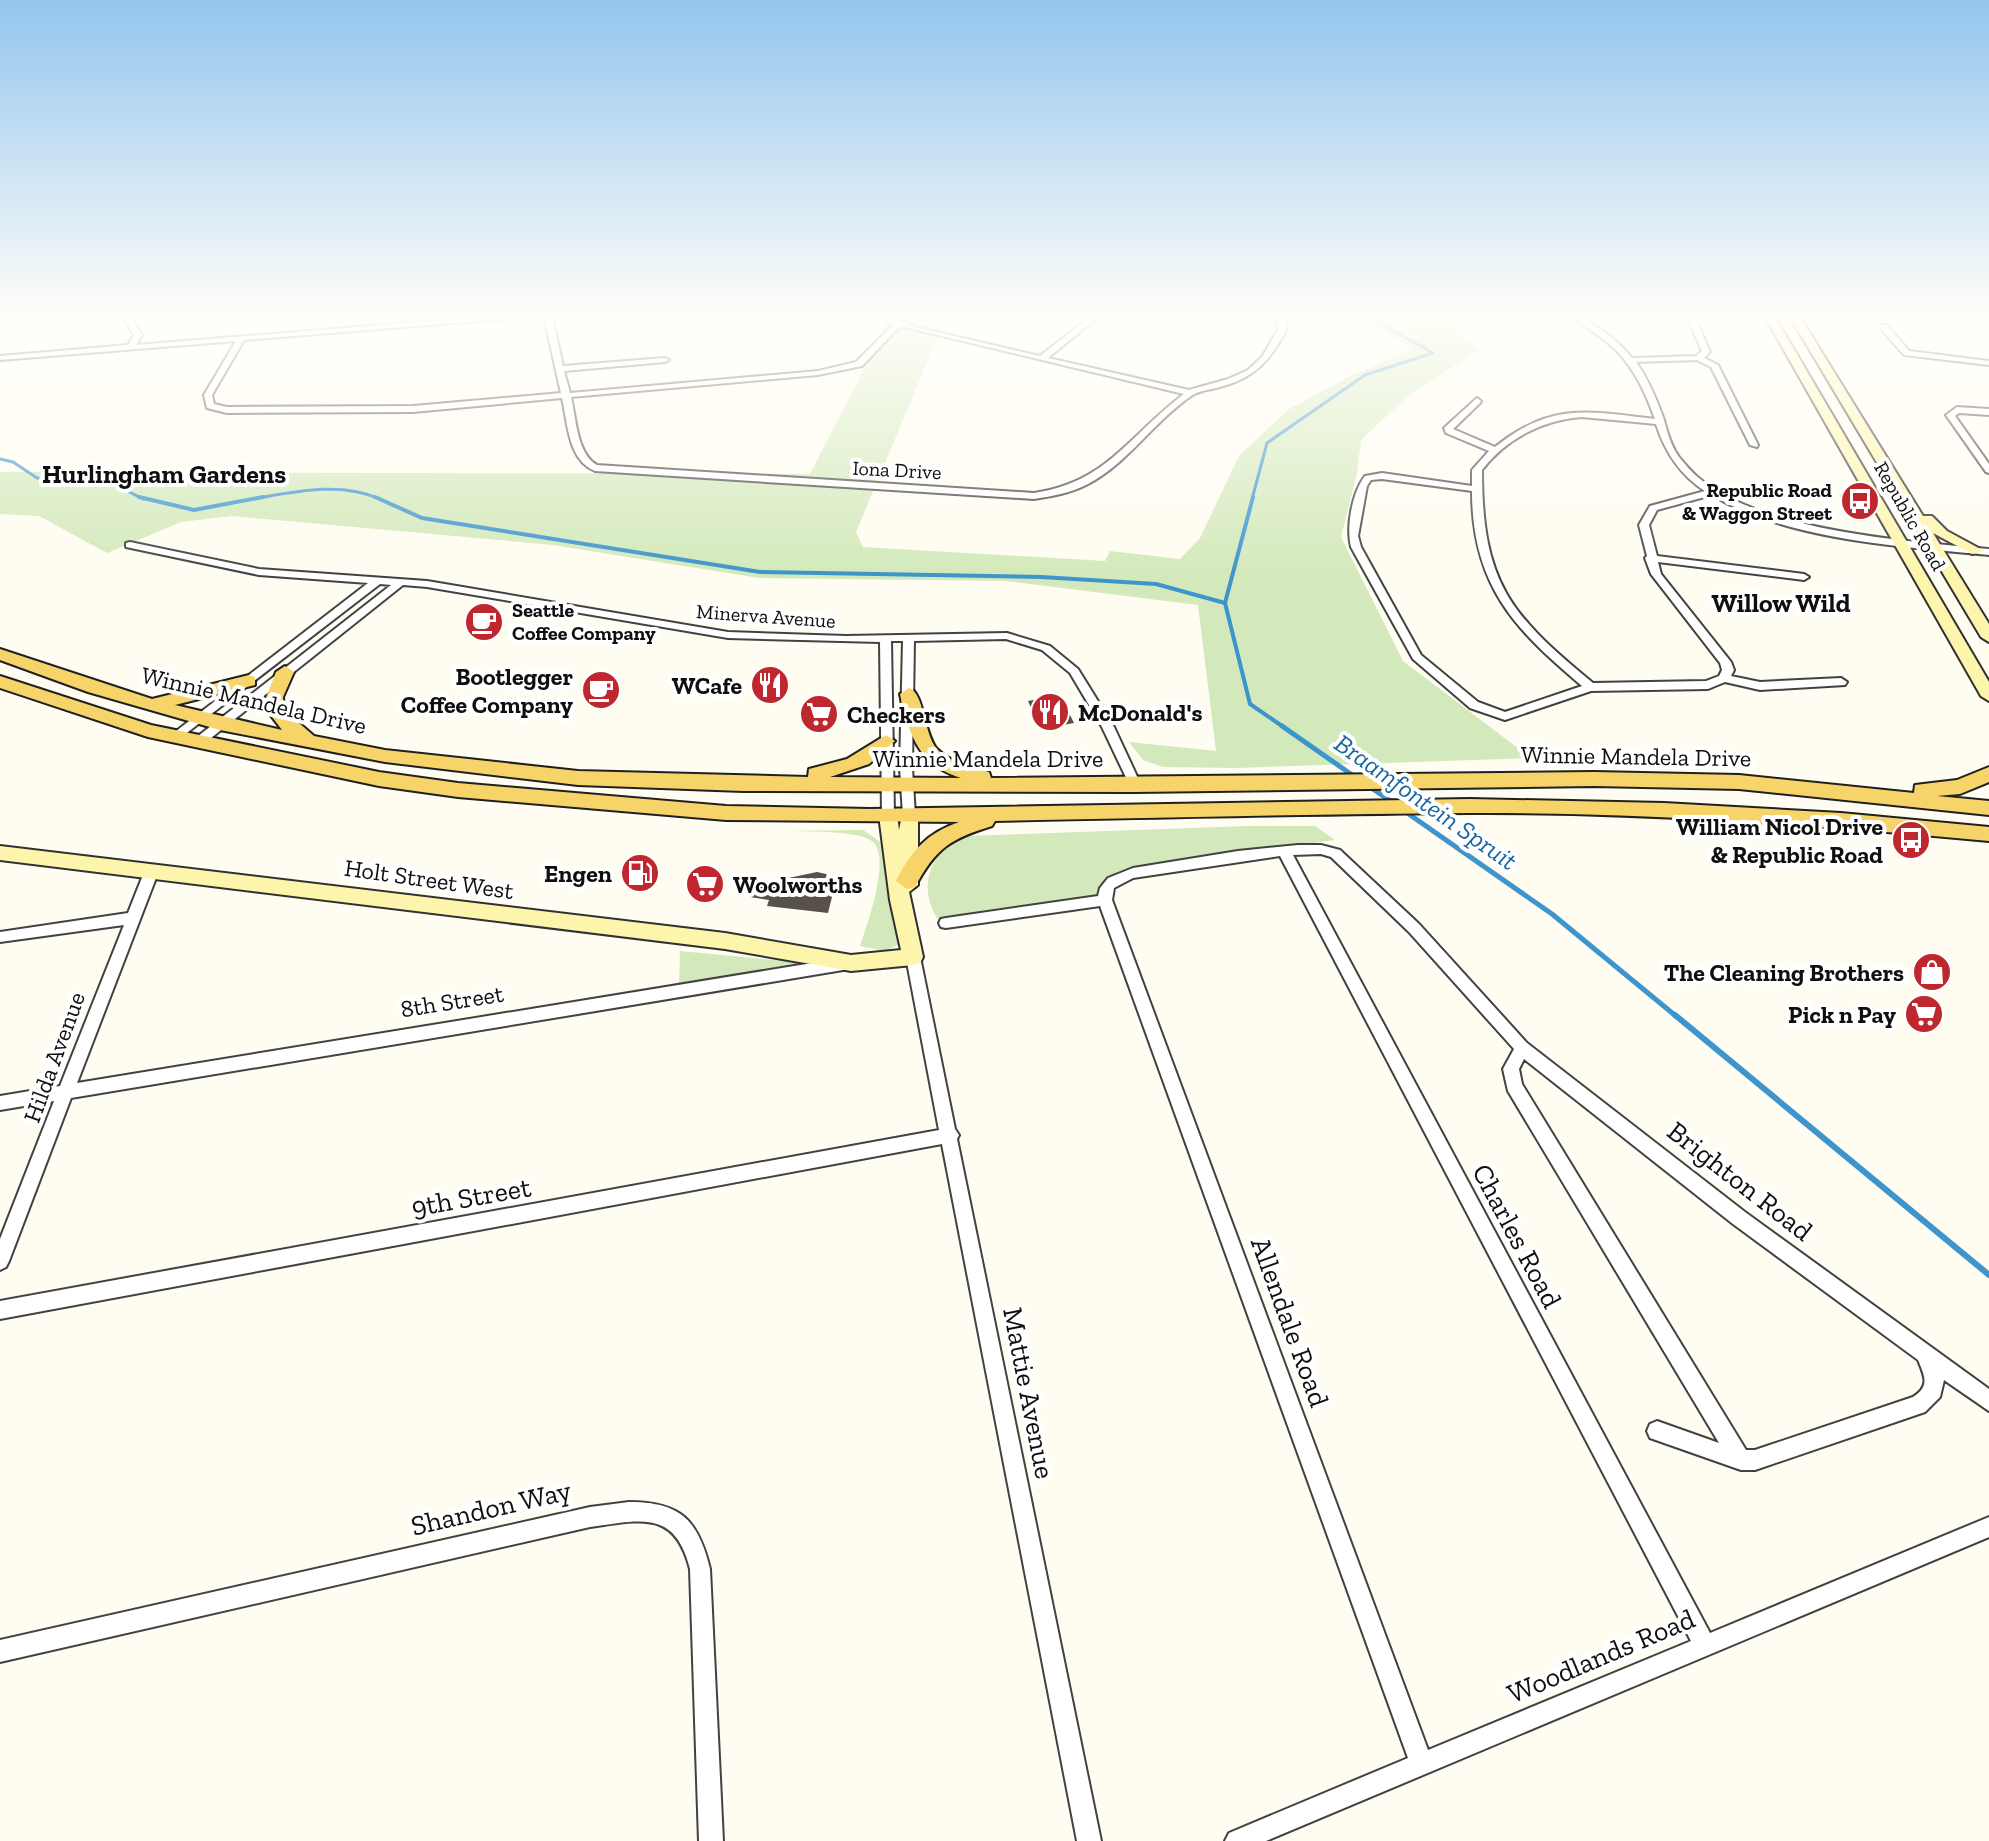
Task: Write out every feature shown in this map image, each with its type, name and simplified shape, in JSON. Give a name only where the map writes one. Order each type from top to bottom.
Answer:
[{"type":"main road","name":"Republic Road","points":[[1819,403],[1989,696]]},
{"type":"main road","name":"Republic Road","points":[[1847,403],[1989,637]]},
{"type":"main road","points":[[1900,489],[1939,532],[1983,551]]},
{"type":"main road","name":"Winnie Mandela Drive","points":[[0,654],[94,688],[220,724],[454,765],[578,778],[691,783],[1135,785],[1594,779],[1739,782],[1829,788],[1989,808]]},
{"type":"main road","points":[[285,672],[271,696],[273,708],[309,742]]},
{"type":"main road","points":[[152,704],[249,681]]},
{"type":"main road","name":"Winnie Mandela Drive","points":[[0,682],[175,738],[364,776],[458,790],[726,813],[909,815],[1470,806],[1664,810],[1961,830],[1989,836]]},
{"type":"main road","points":[[909,694],[920,741],[929,756],[951,768],[1012,784]]},
{"type":"main road","points":[[691,783],[793,778],[851,767],[876,752],[886,741]]},
{"type":"main road","points":[[1829,788],[1927,790],[1960,787],[1989,774]]},
{"type":"main road","points":[[907,881],[917,858],[937,839],[1017,812]]},
{"type":"main road","name":"Mattie Avenue","points":[[888,815],[900,900],[913,957]]},
{"type":"main road","name":"Mattie Avenue","points":[[909,815],[907,881],[913,957]]},
{"type":"main road","name":"Holt Street West","points":[[0,853],[583,927],[725,941],[851,963]]},
{"type":"main road","name":"8th Street","points":[[851,963],[913,957]]},
{"type":"street","points":[[209,403],[210,406],[227,410],[413,409],[484,403]]},
{"type":"street","name":"Iona Drive","points":[[567,403],[584,462],[601,470],[1034,496],[1073,489],[1096,478],[1179,403]]},
{"type":"street","points":[[1475,403],[1449,431],[1496,451]]},
{"type":"street","points":[[1652,403],[1680,466],[1711,492],[1757,513],[1791,523],[1983,551]]},
{"type":"street","points":[[1734,403],[1754,445]]},
{"type":"street","points":[[1989,412],[1957,410],[1950,415],[1989,470]]},
{"type":"street","points":[[1590,687],[1529,636],[1492,579],[1476,525],[1477,470],[1532,423],[1555,416],[1592,415],[1660,422]]},
{"type":"street","points":[[1476,489],[1382,476],[1368,478],[1362,486],[1354,542],[1412,649],[1425,665],[1474,705],[1495,715],[1518,714],[1590,687],[1708,685],[1724,678],[1760,686],[1841,682]]},
{"type":"street","points":[[1711,492],[1661,504],[1648,512],[1644,525],[1650,558],[1669,592],[1725,662],[1728,670],[1724,678]]},
{"type":"street","name":"Minerva Avenue","points":[[130,545],[259,572],[401,582],[528,599],[728,635],[885,639],[1007,636],[1057,655],[1074,671],[1108,727],[1135,785]]},
{"type":"street","points":[[1650,558],[1804,577]]},
{"type":"street","points":[[175,738],[378,580]]},
{"type":"street","points":[[197,743],[401,582]]},
{"type":"street","name":"Mattie Avenue","points":[[885,639],[886,741],[896,783],[909,815]]},
{"type":"street","name":"Mattie Avenue","points":[[888,815],[896,783],[909,694],[909,639]]},
{"type":"street","name":"Brighton Road","points":[[1284,851],[1324,848],[1341,857],[1414,928],[1522,1048],[1739,1218],[1989,1401]]},
{"type":"street","points":[[946,923],[1105,900],[1105,889],[1110,881],[1133,873],[1284,851]]},
{"type":"street","name":"Charles Road","points":[[1284,851],[1705,1645]]},
{"type":"street","name":"Hilda Avenue","points":[[0,1261],[152,870]]},
{"type":"street","name":"Allendale Road","points":[[1105,900],[1422,1764]]},
{"type":"street","points":[[0,937],[134,918]]},
{"type":"street","name":"Mattie Avenue","points":[[913,957],[951,1135],[1089,1841]]},
{"type":"street","name":"8th Street","points":[[0,1103],[851,963]]},
{"type":"street","points":[[1522,1048],[1511,1069],[1514,1086],[1741,1460]]},
{"type":"street","name":"9th Street","points":[[0,1310],[951,1135]]},
{"type":"street","points":[[1657,1431],[1741,1460],[1770,1458],[1918,1405],[1932,1397],[1936,1389],[1936,1376],[1925,1356]]},
{"type":"street","name":"Shandon Way","points":[[0,1651],[590,1517],[629,1511],[670,1517],[689,1532],[700,1569],[711,1841]]},
{"type":"street","name":"Woodlands Road","points":[[1237,1841],[1989,1527]]},
{"type":"green space","points":[[847,403],[910,403],[856,532],[863,547],[1105,561],[1110,551],[1180,559],[1200,538],[1239,456],[1289,409],[1300,403],[1401,403],[1361,440],[1357,473],[1341,537],[1403,661],[1531,758],[1236,768],[1163,767],[1143,760],[1129,742],[1216,751],[1198,605],[1005,581],[759,578],[553,545],[232,516],[181,522],[107,553],[39,516],[0,514],[0,472],[810,474]]},
{"type":"green space","points":[[1315,826],[1335,840],[1125,869],[1110,876],[1092,900],[939,921],[928,895],[930,871],[936,860],[943,850],[966,836]]},
{"type":"green space","points":[[863,830],[882,843],[902,936],[899,944],[885,951],[860,946],[879,877],[878,850],[873,842],[842,833],[779,831]]},
{"type":"green space","points":[[680,951],[816,964],[679,984]]},
{"type":"building","name":"McDonald's","points":[[1060,695],[1074,723],[1041,729],[1028,701]]},
{"type":"building","points":[[817,872],[826,874],[835,885],[828,913],[767,906],[769,900],[750,897],[756,879],[774,881]]},
{"type":"waterway","name":"Braamfontein Spruit","points":[[1252,499],[1267,443],[1325,403]]},
{"type":"waterway","points":[[0,459],[13,462],[37,478],[108,481],[139,497]]},
{"type":"waterway","points":[[255,498],[333,489],[378,498]]},
{"type":"waterway","points":[[139,497],[194,510],[255,498]]},
{"type":"waterway","points":[[139,497],[143,499]]},
{"type":"waterway","points":[[255,498],[263,497]]},
{"type":"waterway","name":"Braamfontein Spruit","points":[[1225,603],[1253,497]]},
{"type":"waterway","points":[[378,498],[422,518],[760,572],[1041,577],[1156,584],[1225,603]]},
{"type":"waterway","name":"Braamfontein Spruit","points":[[1225,603],[1250,704],[1285,728]]},
{"type":"waterway","name":"Braamfontein Spruit","points":[[1282,726],[1355,777]]},
{"type":"waterway","name":"Braamfontein Spruit","points":[[1367,785],[1392,802]]},
{"type":"waterway","name":"Braamfontein Spruit","points":[[1403,810],[1552,914],[1677,1017]]},
{"type":"waterway","name":"Braamfontein Spruit","points":[[1675,1015],[1989,1275]]},
{"type":"place","name":"Republic Road & Waggon Street","points":[[1860,501]]},
{"type":"place","name":"Seattle Coffee Company","points":[[484,622]]},
{"type":"place","name":"WCafe","points":[[770,685]]},
{"type":"place","name":"Bootlegger Coffee Company","points":[[601,690]]},
{"type":"place","name":"McDonald's","points":[[1050,712]]},
{"type":"place","name":"Checkers","points":[[819,714]]},
{"type":"place","name":"William Nicol Drive & Republic Road","points":[[1911,840]]},
{"type":"place","name":"Engen","points":[[640,873]]},
{"type":"place","name":"Woolworths","points":[[705,884]]},
{"type":"place","name":"The Cleaning Brothers","points":[[1932,972]]},
{"type":"place","name":"Pick n Pay","points":[[1924,1014]]},
{"type":"district","name":"Hurlingham Gardens","points":[[164,474]]},
{"type":"district","name":"Willow Wild","points":[[1781,603]]}]
